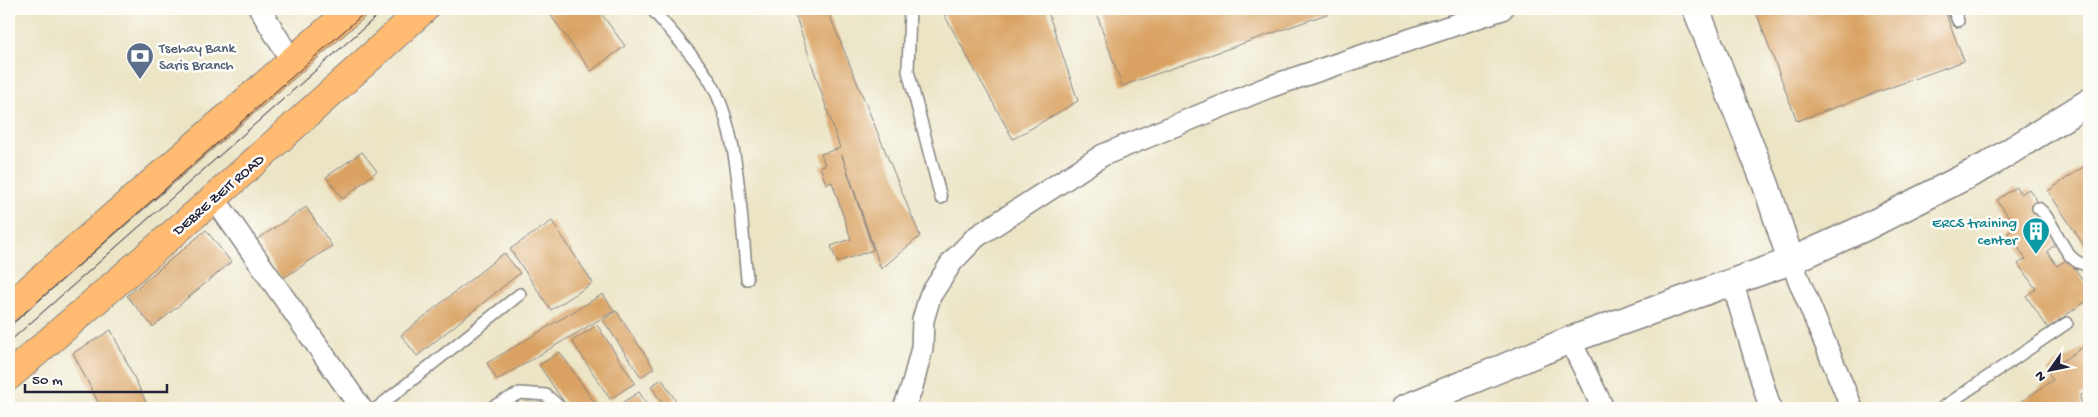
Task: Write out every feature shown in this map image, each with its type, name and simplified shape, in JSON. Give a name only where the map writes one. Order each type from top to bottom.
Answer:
[{"type":"main road","points":[[9,307],[352,9]]},
{"type":"main road","name":"DEBRE ZEIT ROAD","points":[[9,376],[214,198],[424,9]]},
{"type":"street","points":[[260,9],[292,62]]},
{"type":"street","points":[[904,408],[912,387],[922,348],[923,320],[930,296],[952,262],[976,237],[1103,155],[1269,87],[1502,9]]},
{"type":"street","points":[[1696,9],[1766,185],[1792,261],[1852,408]]},
{"type":"street","points":[[1405,408],[1570,340],[1732,280],[1792,261],[1914,204],[1980,169],[2089,102]]},
{"type":"street","points":[[214,198],[361,408]]},
{"type":"street","points":[[1732,280],[1770,408]]},
{"type":"street","points":[[1570,340],[1603,408]]},
{"type":"lane","points":[[652,9],[715,90],[728,126],[738,186],[747,279]]},
{"type":"lane","points":[[910,9],[908,71],[941,198]]},
{"type":"lane","points":[[1953,9],[1958,21]]},
{"type":"lane","points":[[2038,208],[2046,214],[2072,260],[2082,265],[2089,264]]},
{"type":"lane","points":[[378,408],[520,294]]},
{"type":"lane","points":[[1942,408],[1956,404],[2067,322]]},
{"type":"lane","points":[[490,408],[520,392],[546,394],[562,408]]},
{"type":"building","points":[[546,9],[598,9],[625,46],[591,71]]},
{"type":"building","points":[[798,9],[827,9],[920,236],[881,269],[842,155],[873,250],[837,262],[831,246],[851,239],[832,182],[826,184],[820,166],[825,165],[821,154],[840,148],[794,11]]},
{"type":"building","points":[[941,9],[1047,9],[1078,101],[1013,139]]},
{"type":"building","points":[[1095,9],[1341,9],[1122,86]]},
{"type":"building","points":[[1755,9],[1944,9],[1964,61],[1797,121]]},
{"type":"building","points":[[362,152],[377,171],[343,199],[326,177]]},
{"type":"building","name":"ERCS training center","points":[[2089,163],[2089,253],[2048,191]]},
{"type":"building","name":"ERCS training center","points":[[2016,187],[2021,194],[2029,189],[2046,214],[2038,219],[2056,244],[2047,251],[2057,266],[2068,259],[2089,289],[2089,299],[2048,328],[2026,296],[2036,289],[2018,264],[2026,259],[2008,233],[2016,227],[1997,200]]},
{"type":"building","points":[[306,207],[332,246],[282,279],[256,240]]},
{"type":"building","points":[[552,221],[593,283],[551,310],[510,249]]},
{"type":"building","points":[[206,230],[231,262],[153,327],[127,296]]},
{"type":"building","points":[[504,253],[520,273],[417,356],[401,335]]},
{"type":"building","points":[[603,294],[614,311],[497,380],[487,363]]},
{"type":"building","points":[[616,311],[654,368],[641,377],[603,320]]},
{"type":"building","points":[[597,325],[635,383],[610,399],[572,341]]},
{"type":"building","points":[[111,330],[149,408],[101,408],[73,353]]},
{"type":"building","points":[[2089,343],[2089,390],[2080,396],[2082,405],[2078,408],[2011,408],[2053,380],[2047,371]]},
{"type":"building","points":[[560,352],[598,408],[568,408],[539,365]]},
{"type":"building","points":[[662,379],[680,408],[665,408],[651,386]]},
{"type":"building","points":[[639,392],[649,408],[618,408],[617,406]]},
{"type":"tram line","points":[[9,327],[369,9]]},
{"type":"tram line","points":[[9,342],[385,9]]},
{"type":"place","name":"Tsehay Bank Saris Branch","points":[[140,80]]},
{"type":"place","name":"ERCS training center","points":[[2036,255]]}]
